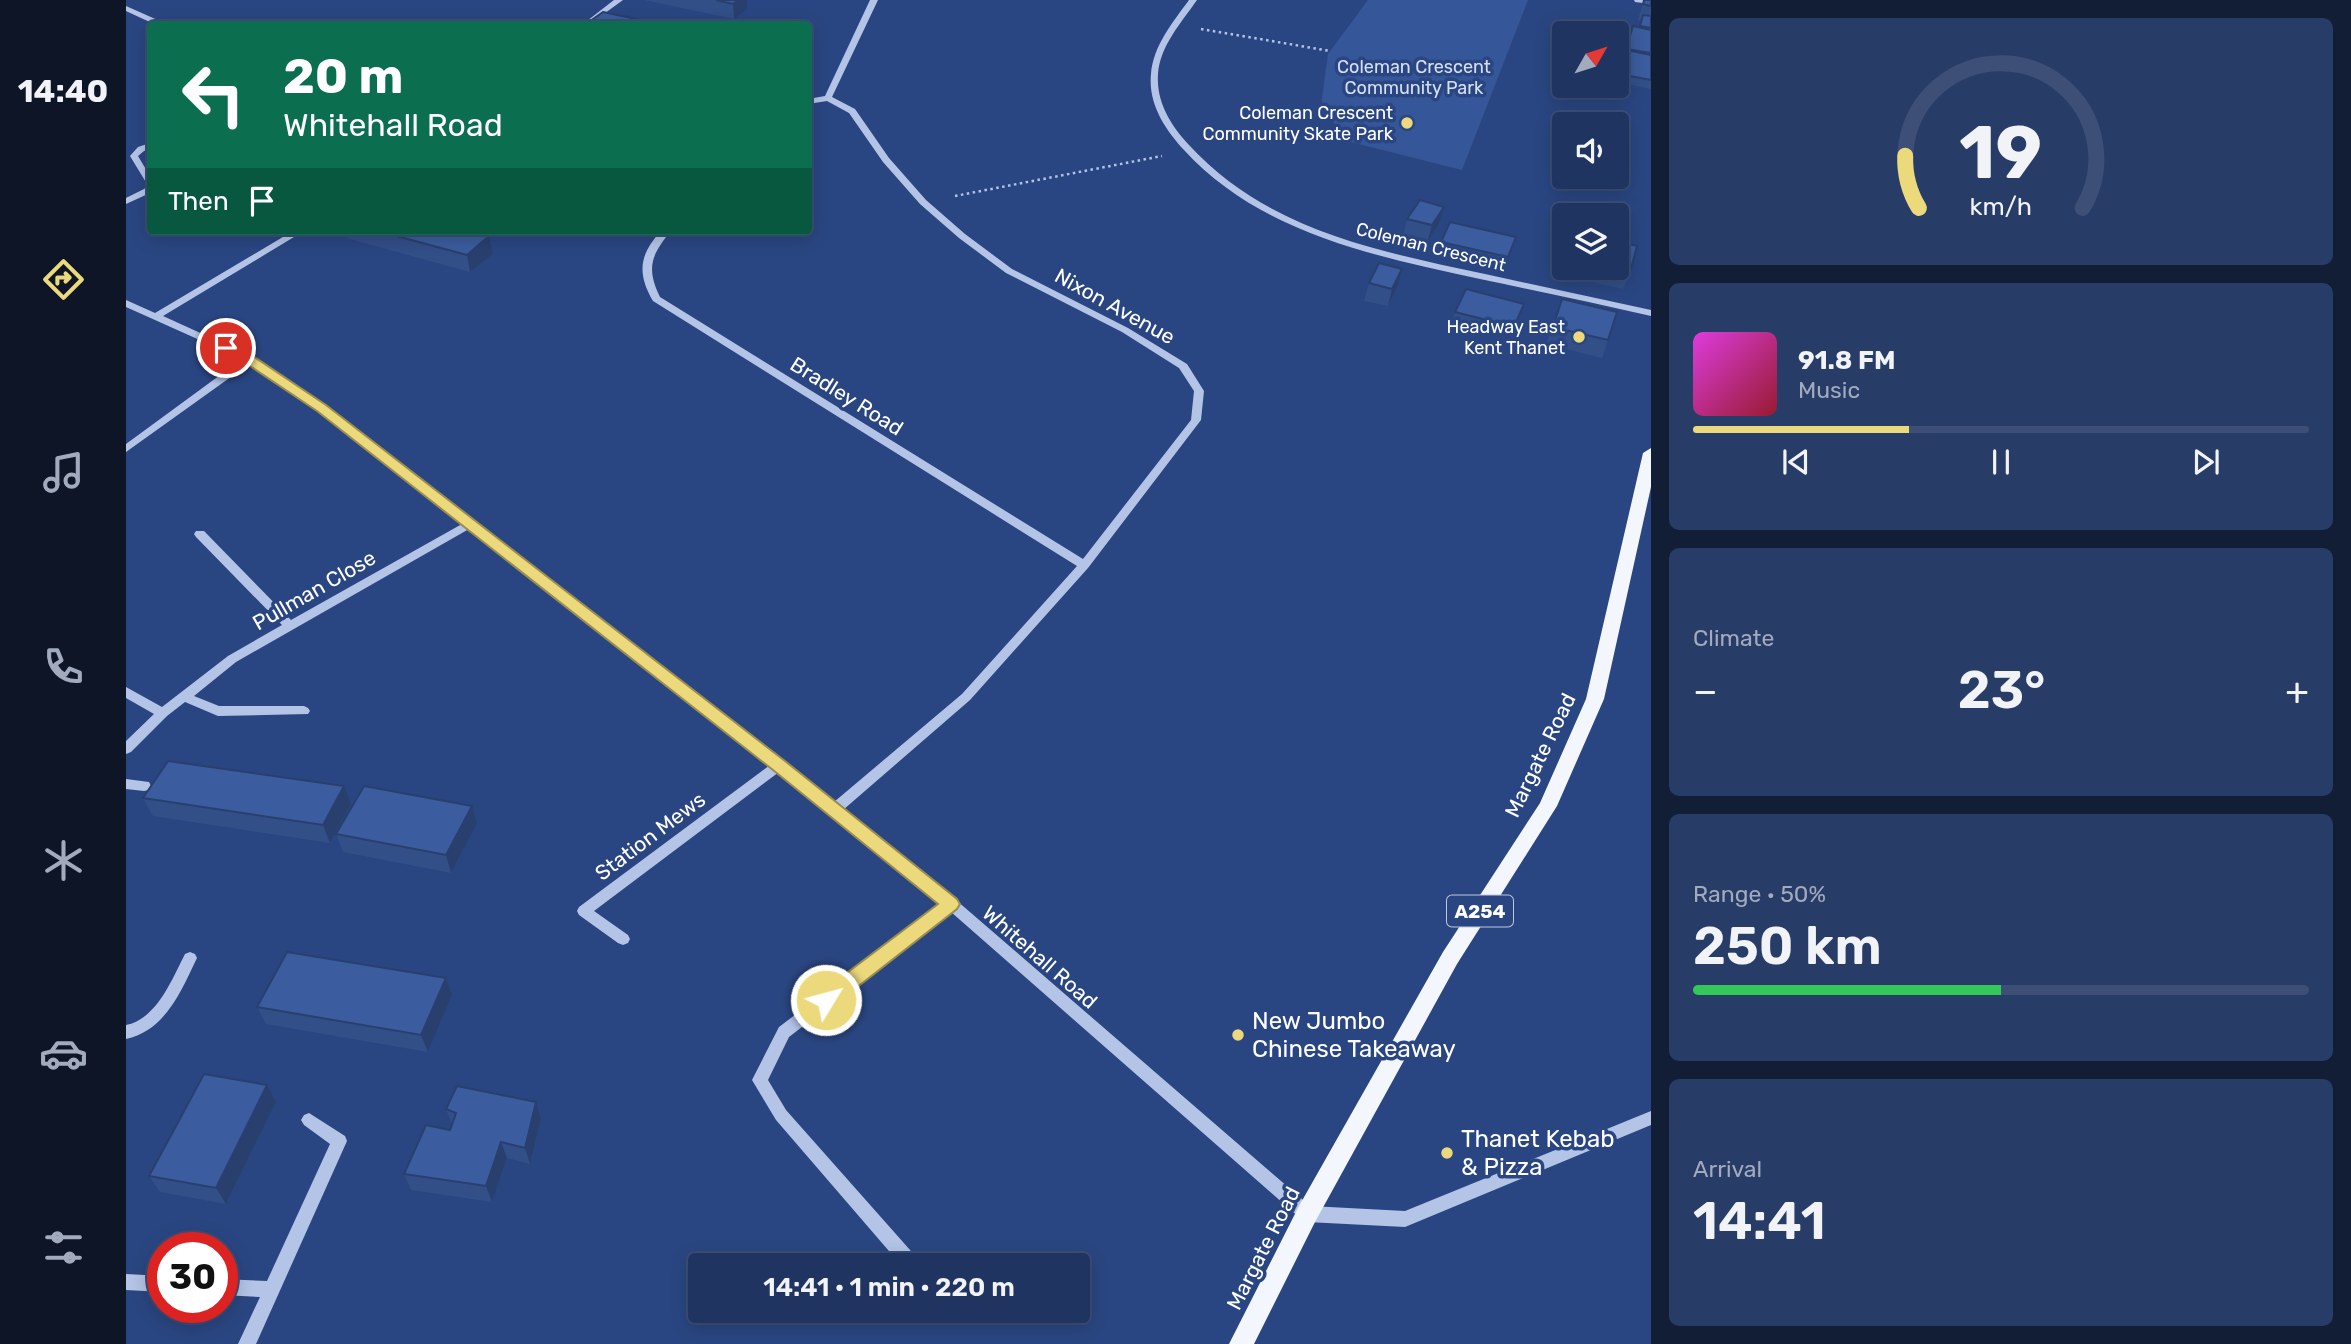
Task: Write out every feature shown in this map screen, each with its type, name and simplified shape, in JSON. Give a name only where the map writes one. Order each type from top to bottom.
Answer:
[{"type":"main road","name":"Margate Road","points":[[1241,1344],[1307,1214],[1450,958],[1553,794],[1595,699],[1651,456]]},
{"type":"street","points":[[590,21],[619,0]]},
{"type":"street","points":[[812,101],[828,98],[874,0]]},
{"type":"street","name":"Coleman Crescent","points":[[1193,0],[1162,44],[1155,65],[1154,85],[1158,107],[1187,151],[1212,177],[1288,221],[1349,244],[1405,260],[1651,313]]},
{"type":"street","points":[[1638,0],[1651,2]]},
{"type":"street","points":[[126,8],[153,21]]},
{"type":"street","name":"Nixon Avenue","points":[[828,98],[852,111],[886,160],[923,202],[1009,271],[1125,330],[1183,366],[1199,391],[1196,420],[1084,565],[966,697],[834,810]]},
{"type":"street","points":[[147,147],[135,156],[147,179]]},
{"type":"street","points":[[126,201],[147,191]]},
{"type":"street","points":[[157,316],[292,235]]},
{"type":"street","name":"Bradley Road","points":[[663,235],[648,254],[645,279],[656,299],[1084,565]]},
{"type":"street","name":"Whitehall Road","points":[[126,303],[249,359],[321,408],[779,765],[951,904],[1307,1214]]},
{"type":"street","points":[[126,449],[249,359]]},
{"type":"street","name":"Pullman Close","points":[[126,749],[183,696],[232,659],[468,525]]},
{"type":"street","points":[[200,534],[290,626]]},
{"type":"street","points":[[126,692],[163,713]]},
{"type":"street","points":[[183,696],[218,711],[304,711]]},
{"type":"street","name":"Station Mews","points":[[623,939],[584,911],[779,765]]},
{"type":"street","points":[[126,784],[144,786]]},
{"type":"street","points":[[902,1253],[781,1115],[760,1080],[785,1032],[951,904]]},
{"type":"street","points":[[126,1032],[146,1026],[175,990],[190,958]]},
{"type":"street","points":[[1307,1214],[1405,1219],[1651,1118]]},
{"type":"street","points":[[247,1344],[339,1141],[309,1119]]},
{"type":"street","points":[[126,1282],[147,1283]]},
{"type":"street","points":[[238,1288],[272,1289]]},
{"type":"path","points":[[1176,24],[1330,51]]},
{"type":"path","points":[[923,202],[1187,151]]},
{"type":"green space","name":"Coleman Crescent Community Park","points":[[1368,0],[1528,0],[1462,170],[1347,141],[1321,106],[1328,54]]},
{"type":"building","points":[[716,0],[738,0],[733,4]]},
{"type":"building","points":[[1644,0],[1651,0],[1651,6],[1643,4]]},
{"type":"building","points":[[603,12],[646,21],[590,21]]},
{"type":"building","points":[[1643,15],[1651,16],[1651,28],[1640,26]]},
{"type":"building","points":[[1633,26],[1651,30],[1651,53],[1629,49]]},
{"type":"building","points":[[1629,50],[1651,55],[1651,80],[1629,76]]},
{"type":"building","points":[[1420,200],[1444,207],[1432,225],[1407,219]]},
{"type":"building","points":[[1450,222],[1516,237],[1508,257],[1441,242]]},
{"type":"building","points":[[393,235],[489,236],[467,255]]},
{"type":"building","points":[[1629,244],[1637,246],[1629,272]]},
{"type":"building","points":[[1379,263],[1402,269],[1392,289],[1369,283]]},
{"type":"building","points":[[1466,289],[1524,304],[1514,327],[1455,312]]},
{"type":"building","points":[[1562,299],[1617,312],[1608,340],[1553,327]]},
{"type":"building","points":[[168,761],[344,786],[323,825],[143,798]]},
{"type":"building","points":[[364,786],[472,806],[446,855],[336,834]]},
{"type":"building","points":[[287,952],[446,978],[421,1035],[257,1007]]},
{"type":"building","points":[[204,1074],[267,1085],[216,1188],[149,1176]]},
{"type":"building","points":[[457,1086],[536,1102],[525,1148],[501,1142],[486,1186],[404,1174],[426,1125],[450,1130],[456,1113],[446,1109]]},
{"type":"place","name":"Coleman Crescent Community Skate Park","points":[[1407,123]]},
{"type":"place","name":"Headway East Kent Thanet","points":[[1579,337]]},
{"type":"place","name":"New Jumbo Chinese Takeaway","points":[[1238,1035]]},
{"type":"place","name":"Thanet Kebab & Pizza","points":[[1447,1153]]},
{"type":"route","points":[[226,348],[249,359],[321,408],[779,765],[951,904],[826,1000]]}]
